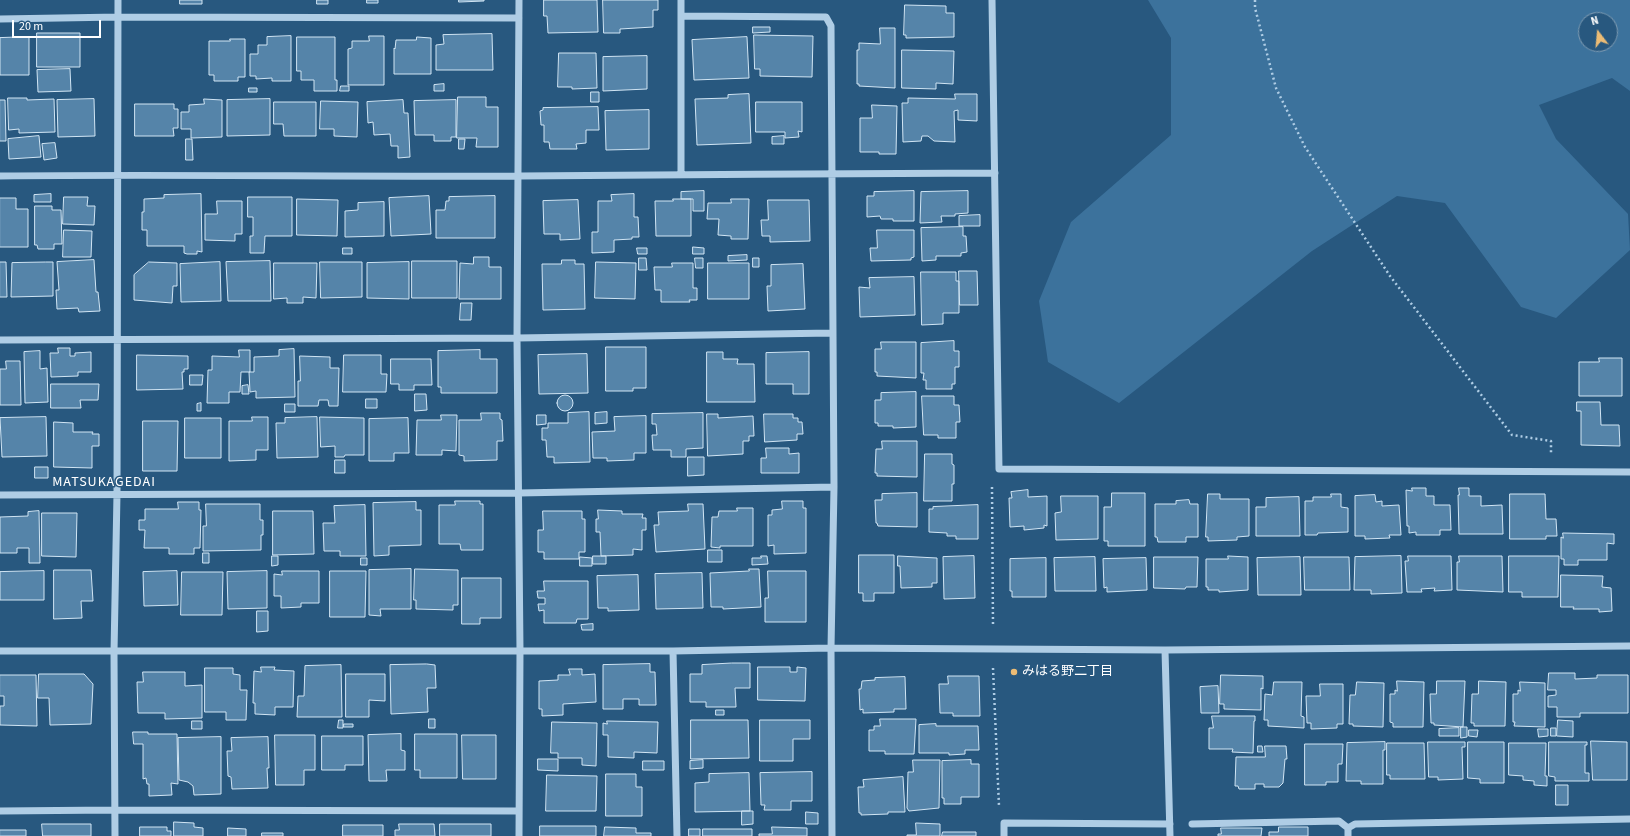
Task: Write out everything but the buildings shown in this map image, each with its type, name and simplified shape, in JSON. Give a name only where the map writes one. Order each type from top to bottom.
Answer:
[{"type":"street","points":[[115,836],[114,652],[117,494],[116,340],[118,0]]},
{"type":"street","points":[[519,0],[517,338],[520,651],[519,836]]},
{"type":"street","points":[[681,174],[682,0]]},
{"type":"street","points":[[992,0],[999,469],[1630,472]]},
{"type":"street","points":[[682,16],[826,17],[832,26],[832,334],[834,487],[831,648],[832,836]]},
{"type":"street","points":[[0,19],[518,18]]},
{"type":"street","points":[[0,176],[519,176],[995,173]]},
{"type":"street","points":[[0,340],[517,338],[832,334]]},
{"type":"street","points":[[0,495],[519,493],[834,487]]},
{"type":"street","points":[[0,651],[673,651],[831,648],[1165,650],[1630,646]]},
{"type":"street","points":[[1165,650],[1170,836]]},
{"type":"street","points":[[673,651],[677,836]]},
{"type":"street","points":[[0,811],[519,811]]},
{"type":"street","points":[[1192,824],[1339,821],[1348,832],[1355,824],[1630,819]]},
{"type":"street","points":[[1004,836],[1004,823],[1170,824]]},
{"type":"path","points":[[1255,0],[1255,8],[1276,88],[1305,147],[1390,276],[1512,435],[1551,441],[1552,472]]},
{"type":"path","points":[[993,626],[992,488],[999,469]]},
{"type":"path","points":[[994,668],[999,811],[1004,823]]},
{"type":"shaded area","points":[[1148,0],[1630,0],[1630,91],[1612,78],[1539,105],[1556,139],[1628,214],[1630,250],[1556,318],[1521,307],[1445,203],[1397,196],[1312,251],[1119,403],[1048,362],[1039,301],[1071,222],[1171,135],[1171,38]]},
{"type":"place","name":"みはる野二丁目","points":[[1014,672]]},
{"type":"district","name":"MATSUKAGEDAI","points":[[104,483]]}]
